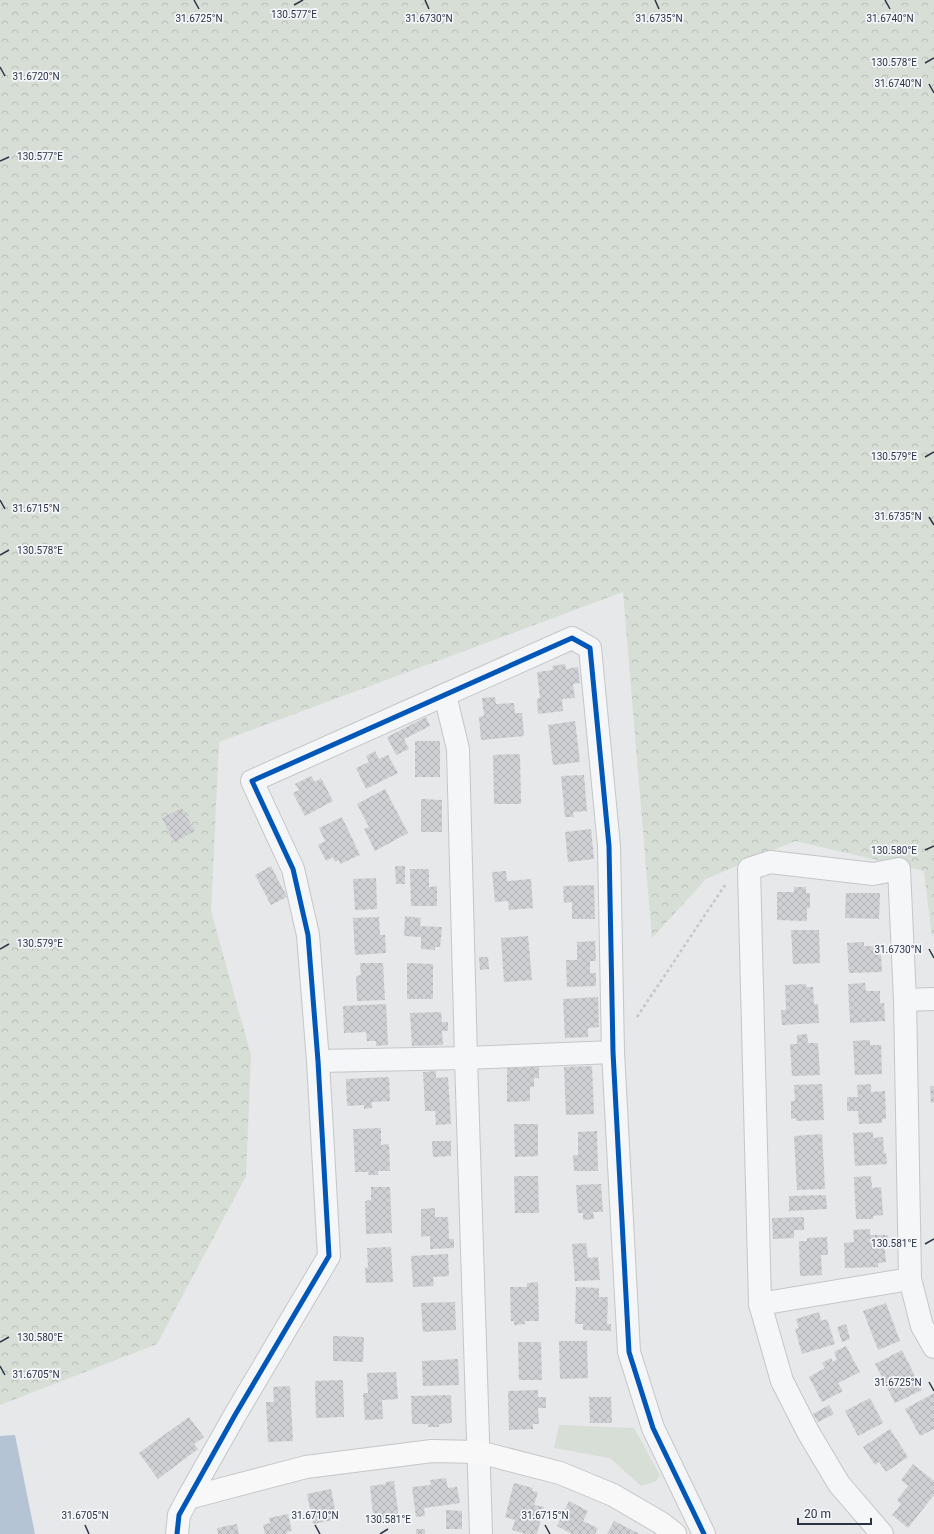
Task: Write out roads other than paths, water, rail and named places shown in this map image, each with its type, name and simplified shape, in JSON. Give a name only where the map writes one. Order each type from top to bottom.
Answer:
[{"type":"street","points":[[177,1534],[179,1515],[188,1498],[329,1256],[318,1061],[308,935],[292,869],[252,781],[572,638],[590,648],[609,846],[614,1052],[630,1352],[653,1428],[704,1534]]},
{"type":"street","points":[[445,695],[458,749],[481,1534]]},
{"type":"street","points":[[882,1534],[839,1484],[808,1432],[782,1381],[760,1304],[749,869],[770,862],[873,874],[899,869],[905,1000],[910,1279],[922,1326],[934,1347]]},
{"type":"street","points":[[905,1000],[934,999]]},
{"type":"street","points":[[318,1061],[466,1058],[614,1052]]},
{"type":"street","points":[[760,1304],[910,1279]]},
{"type":"street","points":[[188,1498],[306,1467],[432,1451],[479,1452],[560,1473],[614,1495],[661,1523],[675,1534]]},
{"type":"water","points":[[15,1435],[35,1534],[0,1534],[0,1436]]}]
